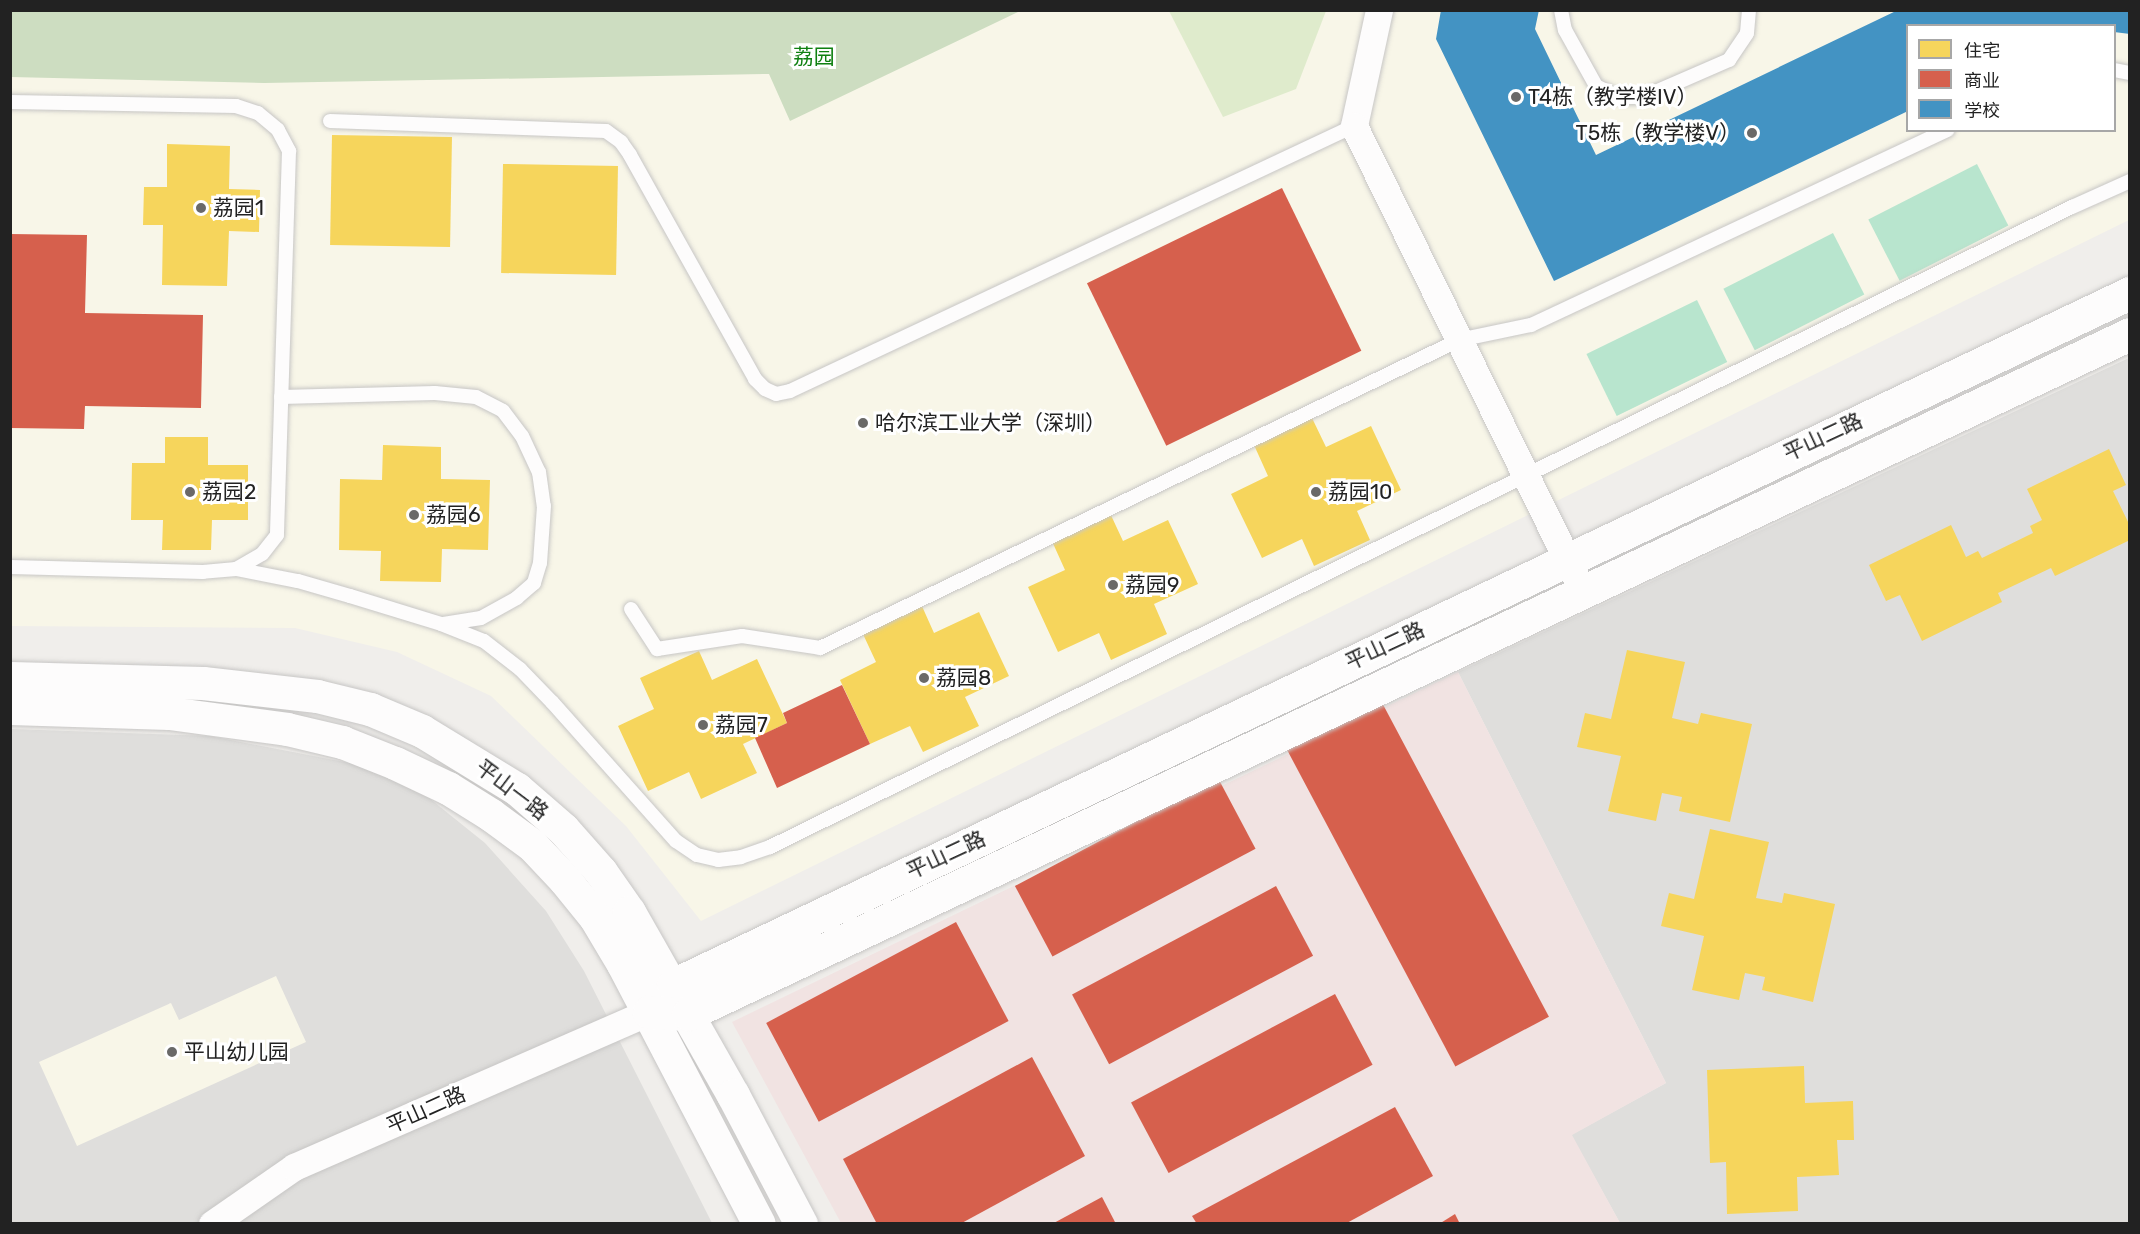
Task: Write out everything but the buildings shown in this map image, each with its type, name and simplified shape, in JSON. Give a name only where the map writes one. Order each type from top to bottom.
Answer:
[{"type":"street","points":[[1379,10],[1354,126],[1583,592]]},
{"type":"street","name":"平山二路","points":[[212,1224],[294,1167],[649,1012],[673,985],[2130,292]]},
{"type":"street","name":"平山二路","points":[[649,1012],[688,1014],[2130,334]]},
{"type":"street","name":"平山一路","points":[[10,678],[203,682],[317,696],[370,709],[422,730],[517,789],[563,829],[601,872],[630,912],[673,985],[801,1224]]},
{"type":"street","name":"平山一路","points":[[10,708],[170,713],[286,729],[342,742],[448,788],[491,815],[532,845],[595,917],[649,1012],[759,1224]]},
{"type":"lane","points":[[1561,10],[1565,30],[1596,86],[1619,97],[1644,97],[1729,60],[1748,33],[1749,10]]},
{"type":"lane","points":[[10,102],[236,105],[258,113],[278,130],[289,151],[277,535],[262,554],[236,569]]},
{"type":"lane","points":[[330,121],[606,131],[621,142],[630,155],[755,379],[765,389],[776,394],[789,391],[1354,126]]},
{"type":"lane","points":[[631,609],[657,649],[742,636],[820,648],[1459,340],[1541,321],[1944,132]]},
{"type":"lane","points":[[10,567],[203,572],[236,569],[298,581],[441,624],[484,641],[520,669],[590,742],[676,841],[697,855],[718,860],[741,857],[770,847],[2061,212],[2130,181]]},
{"type":"lane","points":[[281,397],[435,393],[476,397],[502,411],[522,436],[539,472],[544,506],[540,563],[534,583],[517,598],[481,618],[441,624]]},
{"type":"shaded area","name":"哈尔滨工业大学（深圳）","points":[[11,11],[2129,11],[2129,220],[701,921],[626,826],[491,696],[397,652],[295,628],[11,626]]},
{"type":"shaded area","points":[[2129,358],[2129,1223],[1620,1223],[1571,1135],[1666,1083],[1458,672]]},
{"type":"shaded area","points":[[1458,672],[1666,1083],[1572,1135],[1620,1223],[841,1223],[732,1022]]},
{"type":"shaded area","points":[[11,729],[210,736],[360,765],[429,798],[485,843],[546,911],[584,971],[712,1223],[11,1224]],"holes":[[[276,977],[77,1146],[170,1003],[178,1021]]]},
{"type":"shaded area","name":"平山幼儿园","points":[[276,976],[306,1042],[77,1146],[39,1062],[171,1003],[179,1020]]},
{"type":"green space","name":"荔园","points":[[11,10],[1020,11],[790,121],[769,74],[264,83],[11,77]]},
{"type":"green space","points":[[1169,11],[1326,11],[1296,89],[1223,117]]},
{"type":"green space","points":[[1977,164],[2008,225],[1900,281],[1868,219]]},
{"type":"green space","points":[[1833,233],[1864,294],[1755,350],[1723,289]]},
{"type":"green space","points":[[1697,300],[1727,362],[1617,416],[1586,354]]},
{"type":"place","name":"T4栋（教学楼IV）","points":[[1516,97]]},
{"type":"place","name":"T5栋（教学楼V）","points":[[1752,133]]},
{"type":"place","name":"荔园1","points":[[201,208]]},
{"type":"place","name":"哈尔滨工业大学（深圳）","points":[[863,423]]},
{"type":"place","name":"荔园2","points":[[190,492]]},
{"type":"place","name":"荔园10","points":[[1316,492]]},
{"type":"place","name":"荔园6","points":[[414,515]]},
{"type":"place","name":"荔园9","points":[[1113,585]]},
{"type":"place","name":"荔园8","points":[[924,678]]},
{"type":"place","name":"荔园7","points":[[703,725]]},
{"type":"place","name":"平山幼儿园","points":[[172,1052]]}]
